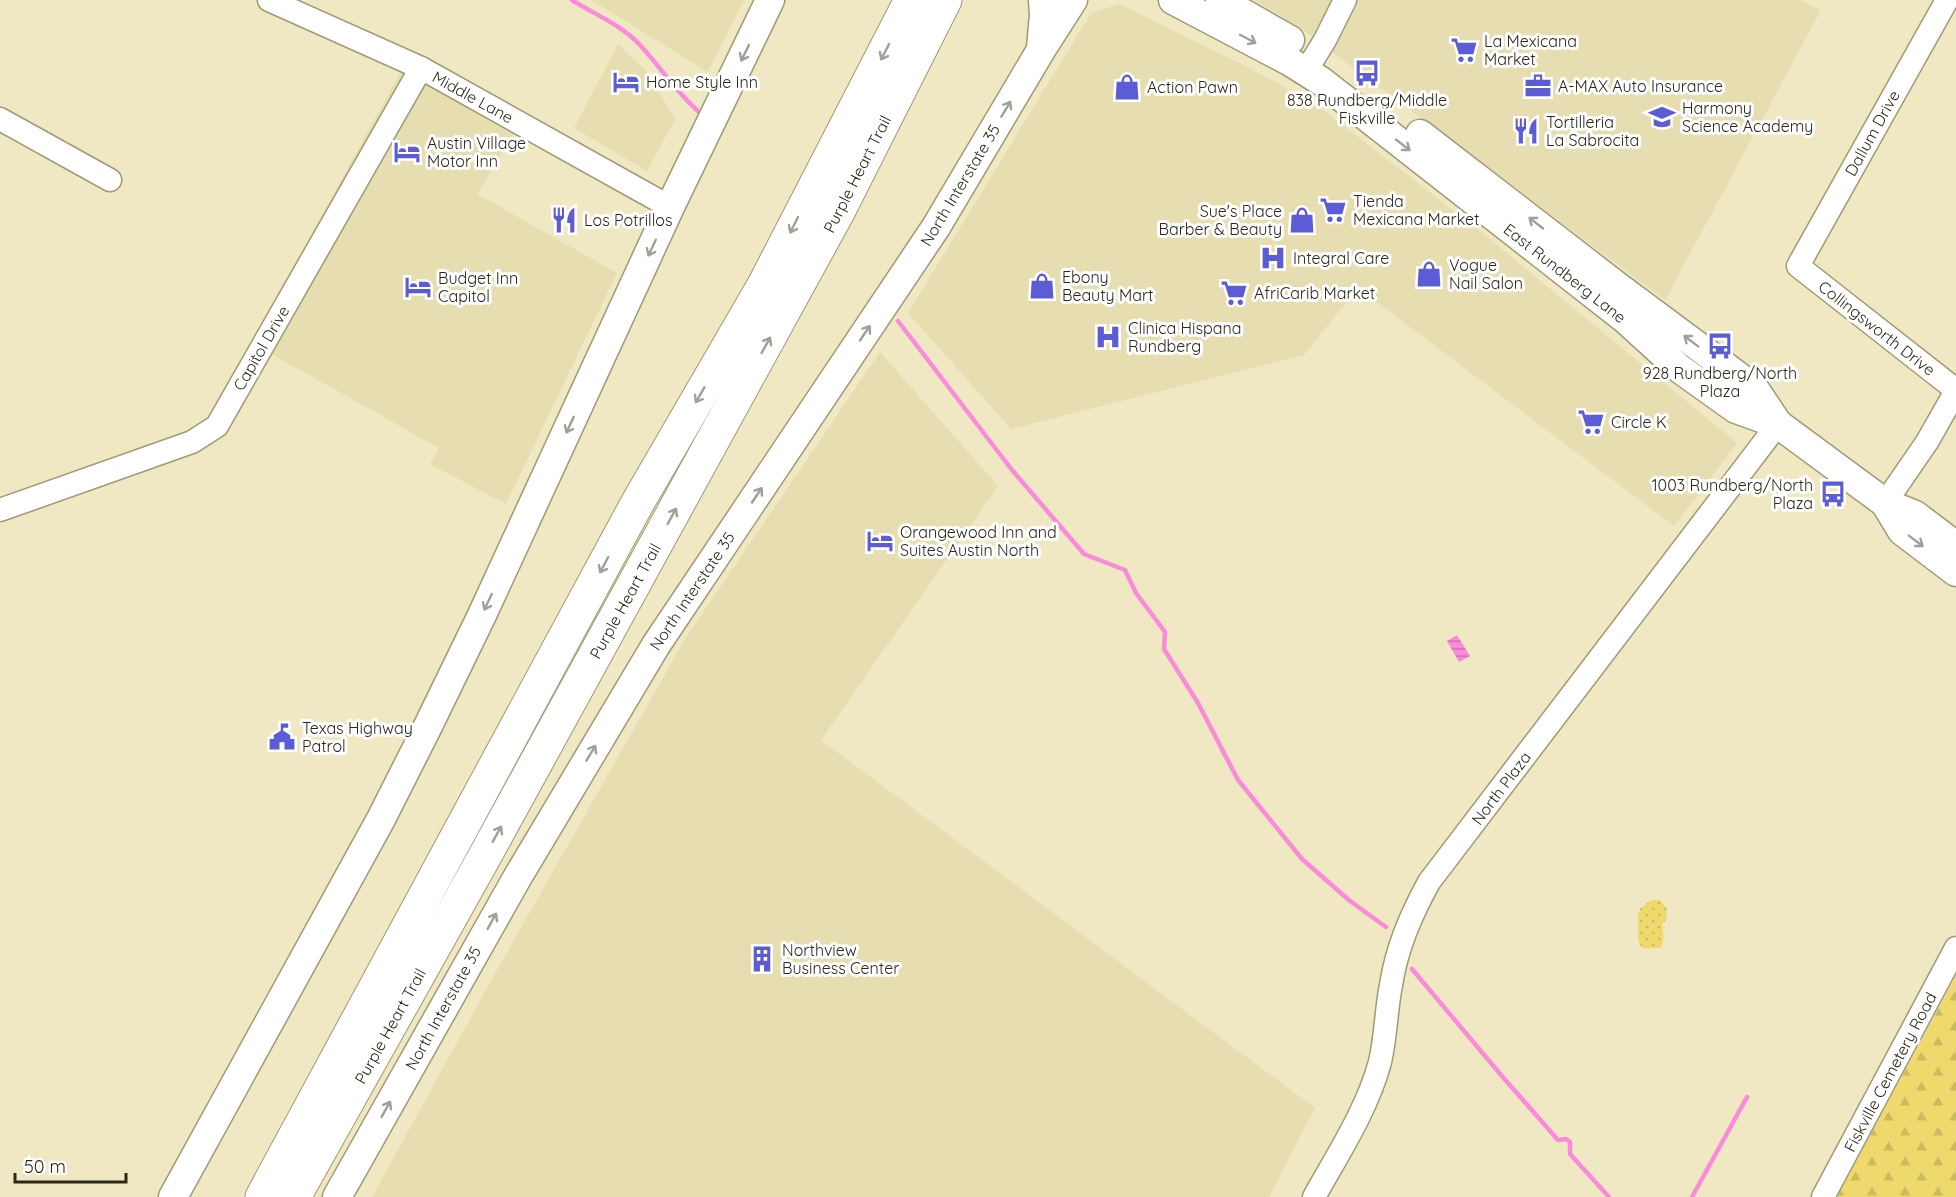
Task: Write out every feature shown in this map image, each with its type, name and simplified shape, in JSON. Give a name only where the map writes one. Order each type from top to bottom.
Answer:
[{"type":"highway","name":"Purple Heart Trail","points":[[262,1197],[632,512],[764,285],[911,0]]},
{"type":"highway","name":"Purple Heart Trail","points":[[294,1197],[481,863],[838,212],[945,0]]},
{"type":"highway","points":[[318,1197],[449,949],[481,863]]},
{"type":"main road","points":[[173,1197],[397,788],[482,615],[670,207],[770,0]]},
{"type":"main road","name":"East Rundberg Lane","points":[[1173,0],[1311,63]]},
{"type":"main road","name":"East Rundberg Lane","points":[[1220,0],[1311,63],[1321,81],[1625,320],[1680,369],[1736,409],[1778,424],[1885,503],[1915,515],[1956,546]]},
{"type":"main road","name":"North Interstate 35","points":[[337,1197],[517,878],[656,645],[936,227],[1041,50],[1044,15],[1066,4]]},
{"type":"main road","name":"East Rundberg Lane","points":[[1885,503],[1902,531],[1956,572]]},
{"type":"street","name":"Middle Lane","points":[[269,0],[421,68],[670,207]]},
{"type":"street","points":[[1311,63],[1345,0]]},
{"type":"street","name":"Dallum Drive","points":[[1798,266],[1947,0]]},
{"type":"street","name":"Capitol Drive","points":[[0,510],[192,442],[217,426],[421,68]]},
{"type":"street","points":[[0,119],[110,180]]},
{"type":"street","name":"Collingsworth Drive","points":[[1798,266],[1956,390]]},
{"type":"street","points":[[1885,503],[1927,442],[1956,390]]},
{"type":"street","name":"North Plaza","points":[[1314,1197],[1344,1144],[1372,1086],[1380,1060],[1396,958],[1415,907],[1429,882],[1778,424]]},
{"type":"street","name":"Fiskville Cemetery Road","points":[[1823,1197],[1956,948]]},
{"type":"shaded area","points":[[591,0],[744,0],[708,72]]},
{"type":"shaded area","points":[[1254,0],[1801,0],[1821,10],[1665,300],[1299,27]]},
{"type":"shaded area","points":[[1120,4],[1252,69],[1322,109],[1485,235],[1737,443],[1674,526],[1358,288],[1304,355],[1011,429],[908,313],[1091,13]]},
{"type":"shaded area","points":[[618,44],[646,71],[675,119],[647,171],[574,128]]},
{"type":"shaded area","points":[[401,71],[516,130],[477,194],[617,273],[506,504],[430,464],[439,448],[252,343]]},
{"type":"shaded area","points":[[880,352],[998,486],[821,740],[1315,1108],[1269,1197],[372,1197],[492,979],[685,639]]},
{"type":"shaded area","points":[[1457,635],[1470,656],[1459,662],[1447,641]]},
{"type":"green space","points":[[1651,900],[1660,900],[1667,909],[1666,919],[1662,925],[1661,948],[1642,948],[1638,940],[1638,915],[1640,909]]},
{"type":"green space","points":[[1956,976],[1956,1197],[1837,1197]]},
{"type":"waterway","points":[[572,0],[616,25],[632,37],[698,111]]},
{"type":"waterway","points":[[898,321],[1012,470],[1084,554],[1125,570],[1136,593],[1165,632],[1164,649],[1198,703],[1238,780],[1302,859],[1350,901],[1386,927]]},
{"type":"waterway","points":[[1412,969],[1558,1140],[1566,1139],[1570,1142],[1570,1154],[1609,1197]]},
{"type":"waterway","points":[[1692,1197],[1747,1097]]},
{"type":"place","name":"La Mexicana Market","points":[[1464,50]]},
{"type":"place","name":"838 Rundberg/Middle Fiskville","points":[[1367,73]]},
{"type":"place","name":"Home Style Inn","points":[[626,82]]},
{"type":"place","name":"A-MAX Auto Insurance","points":[[1538,86]]},
{"type":"place","name":"Action Pawn","points":[[1127,87]]},
{"type":"place","name":"Harmony Science Academy","points":[[1662,117]]},
{"type":"place","name":"Tortilleria La Sabrocita","points":[[1526,131]]},
{"type":"place","name":"Austin Village Motor Inn","points":[[407,152]]},
{"type":"place","name":"Tienda Mexicana Market","points":[[1333,210]]},
{"type":"place","name":"Los Potrillos","points":[[564,220]]},
{"type":"place","name":"Sue's Place Barber & Beauty","points":[[1302,220]]},
{"type":"place","name":"Integral Care","points":[[1273,258]]},
{"type":"place","name":"Vogue Nail Salon","points":[[1429,274]]},
{"type":"place","name":"Ebony Beauty Mart","points":[[1042,286]]},
{"type":"place","name":"Budget Inn Capitol","points":[[418,287]]},
{"type":"place","name":"AfriCarib Market","points":[[1234,293]]},
{"type":"place","name":"Clinica Hispana Rundberg","points":[[1108,337]]},
{"type":"place","name":"928 Rundberg/North Plaza","points":[[1720,346]]},
{"type":"place","name":"Circle K","points":[[1591,422]]},
{"type":"place","name":"1003 Rundberg/North Plaza","points":[[1833,494]]},
{"type":"place","name":"Orangewood Inn and Suites Austin North","points":[[880,541]]},
{"type":"place","name":"Texas Highway Patrol","points":[[282,737]]},
{"type":"place","name":"Northview Business Center","points":[[762,959]]}]
